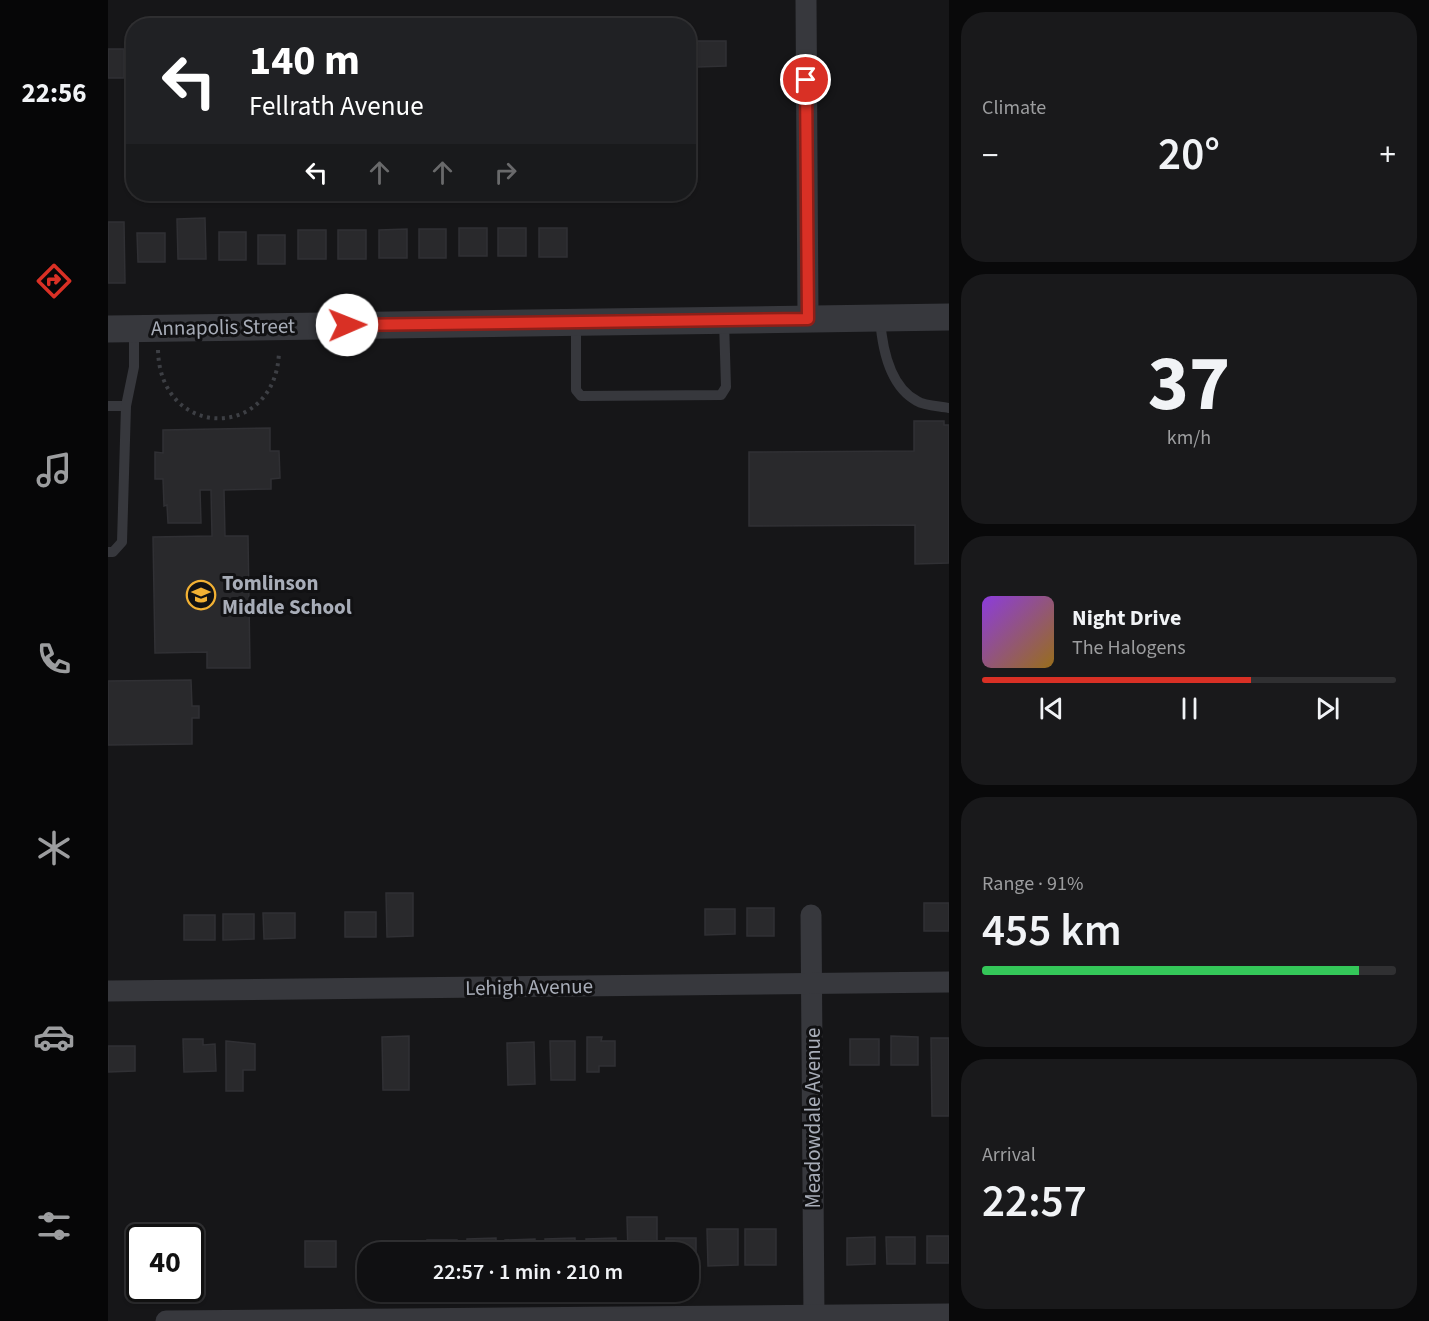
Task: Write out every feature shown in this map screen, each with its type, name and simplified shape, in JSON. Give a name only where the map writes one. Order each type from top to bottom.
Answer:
[{"type":"street","points":[[806,0],[808,319]]},
{"type":"street","name":"Annapolis Street","points":[[121,329],[949,317]]},
{"type":"street","name":"Meadowdale Avenue","points":[[811,915],[814,1318]]},
{"type":"street","name":"Lehigh Avenue","points":[[108,991],[949,982]]},
{"type":"street","points":[[166,1321],[814,1318],[949,1314]]},
{"type":"lane","points":[[880,318],[881,333],[895,382],[917,402],[949,408]]},
{"type":"lane","points":[[576,322],[576,390],[581,396],[722,395],[726,387],[724,320]]},
{"type":"lane","points":[[108,552],[112,552],[122,542],[126,406],[134,367],[121,329]]},
{"type":"lane","points":[[108,406],[126,406]]},
{"type":"path","points":[[158,346],[160,373],[173,399],[197,415],[218,419],[240,415],[263,399],[277,374],[279,345]]},
{"type":"building","points":[[696,41],[726,41],[726,66],[697,67]]},
{"type":"building","points":[[108,49],[124,49],[124,78],[108,78]]},
{"type":"building","points":[[205,218],[206,259],[178,259],[177,219]]},
{"type":"building","points":[[108,222],[124,222],[125,283],[108,283]]},
{"type":"building","points":[[459,228],[487,228],[487,256],[459,256]]},
{"type":"building","points":[[498,228],[526,228],[526,256],[498,256]]},
{"type":"building","points":[[539,228],[567,228],[567,257],[539,257]]},
{"type":"building","points":[[407,229],[407,258],[379,258],[379,230]]},
{"type":"building","points":[[419,229],[446,229],[446,258],[419,258]]},
{"type":"building","points":[[298,230],[326,230],[326,259],[298,259]]},
{"type":"building","points":[[338,230],[366,230],[366,259],[338,259]]},
{"type":"building","points":[[219,232],[246,232],[246,260],[219,260]]},
{"type":"building","points":[[137,233],[165,233],[165,262],[138,262]]},
{"type":"building","points":[[258,235],[285,235],[285,264],[258,264]]},
{"type":"building","points":[[914,421],[944,421],[944,425],[949,425],[949,563],[915,564],[915,525],[749,526],[749,452],[914,451]]},
{"type":"building","name":"Tomlinson Middle School","points":[[270,428],[270,451],[279,451],[280,478],[271,479],[271,489],[224,490],[225,536],[248,536],[250,668],[207,668],[207,652],[155,653],[153,537],[212,536],[211,490],[200,490],[201,523],[168,523],[167,505],[164,506],[163,479],[155,479],[155,452],[163,453],[163,430]]},
{"type":"building","points":[[191,680],[192,706],[199,706],[199,718],[192,718],[192,744],[108,745],[108,681]]},
{"type":"building","points":[[386,893],[413,893],[413,936],[387,937]]},
{"type":"building","points":[[924,903],[949,903],[949,931],[924,931]]},
{"type":"building","points":[[747,908],[774,908],[774,936],[747,936]]},
{"type":"building","points":[[705,909],[735,909],[735,934],[705,935]]},
{"type":"building","points":[[345,912],[376,912],[376,937],[345,937]]},
{"type":"building","points":[[263,913],[295,913],[295,938],[264,939]]},
{"type":"building","points":[[223,914],[254,914],[254,939],[223,940]]},
{"type":"building","points":[[184,915],[215,915],[215,940],[184,940]]},
{"type":"building","points":[[409,1036],[409,1090],[383,1090],[382,1037]]},
{"type":"building","points":[[891,1036],[918,1037],[918,1065],[891,1065]]},
{"type":"building","points":[[587,1037],[602,1037],[601,1041],[615,1041],[615,1066],[599,1066],[599,1072],[587,1072]]},
{"type":"building","points":[[931,1038],[949,1038],[949,1116],[932,1116]]},
{"type":"building","points":[[183,1039],[203,1039],[203,1045],[215,1044],[216,1071],[184,1072]]},
{"type":"building","points":[[850,1039],[879,1039],[879,1065],[850,1065]]},
{"type":"building","points":[[226,1041],[255,1044],[255,1070],[243,1070],[243,1091],[226,1091]]},
{"type":"building","points":[[550,1041],[575,1041],[575,1080],[551,1080]]},
{"type":"building","points":[[534,1042],[535,1084],[508,1085],[507,1043]]},
{"type":"building","points":[[108,1046],[135,1046],[135,1071],[108,1072]]},
{"type":"building","points":[[627,1217],[657,1217],[657,1242],[628,1242]]},
{"type":"building","points":[[707,1229],[738,1229],[738,1265],[708,1266]]},
{"type":"building","points":[[745,1229],[776,1229],[776,1265],[745,1265]]},
{"type":"building","points":[[927,1236],[949,1236],[949,1263],[927,1263]]},
{"type":"building","points":[[875,1237],[875,1264],[847,1265],[847,1238]]},
{"type":"building","points":[[886,1237],[915,1237],[915,1264],[887,1264]]},
{"type":"building","points":[[496,1238],[496,1242],[467,1242],[467,1239]]},
{"type":"building","points":[[575,1238],[575,1242],[545,1242],[545,1239]]},
{"type":"building","points":[[616,1238],[616,1242],[586,1242],[586,1239]]},
{"type":"building","points":[[666,1238],[696,1238],[696,1242],[666,1242]]},
{"type":"building","points":[[535,1239],[535,1242],[505,1242],[505,1240]]},
{"type":"building","points":[[427,1240],[457,1240],[457,1242],[427,1242]]},
{"type":"building","points":[[305,1241],[336,1241],[336,1267],[305,1267]]},
{"type":"place","name":"Tomlinson Middle School","points":[[201,595]]},
{"type":"route","points":[[347,325],[808,319],[806,80]]}]
